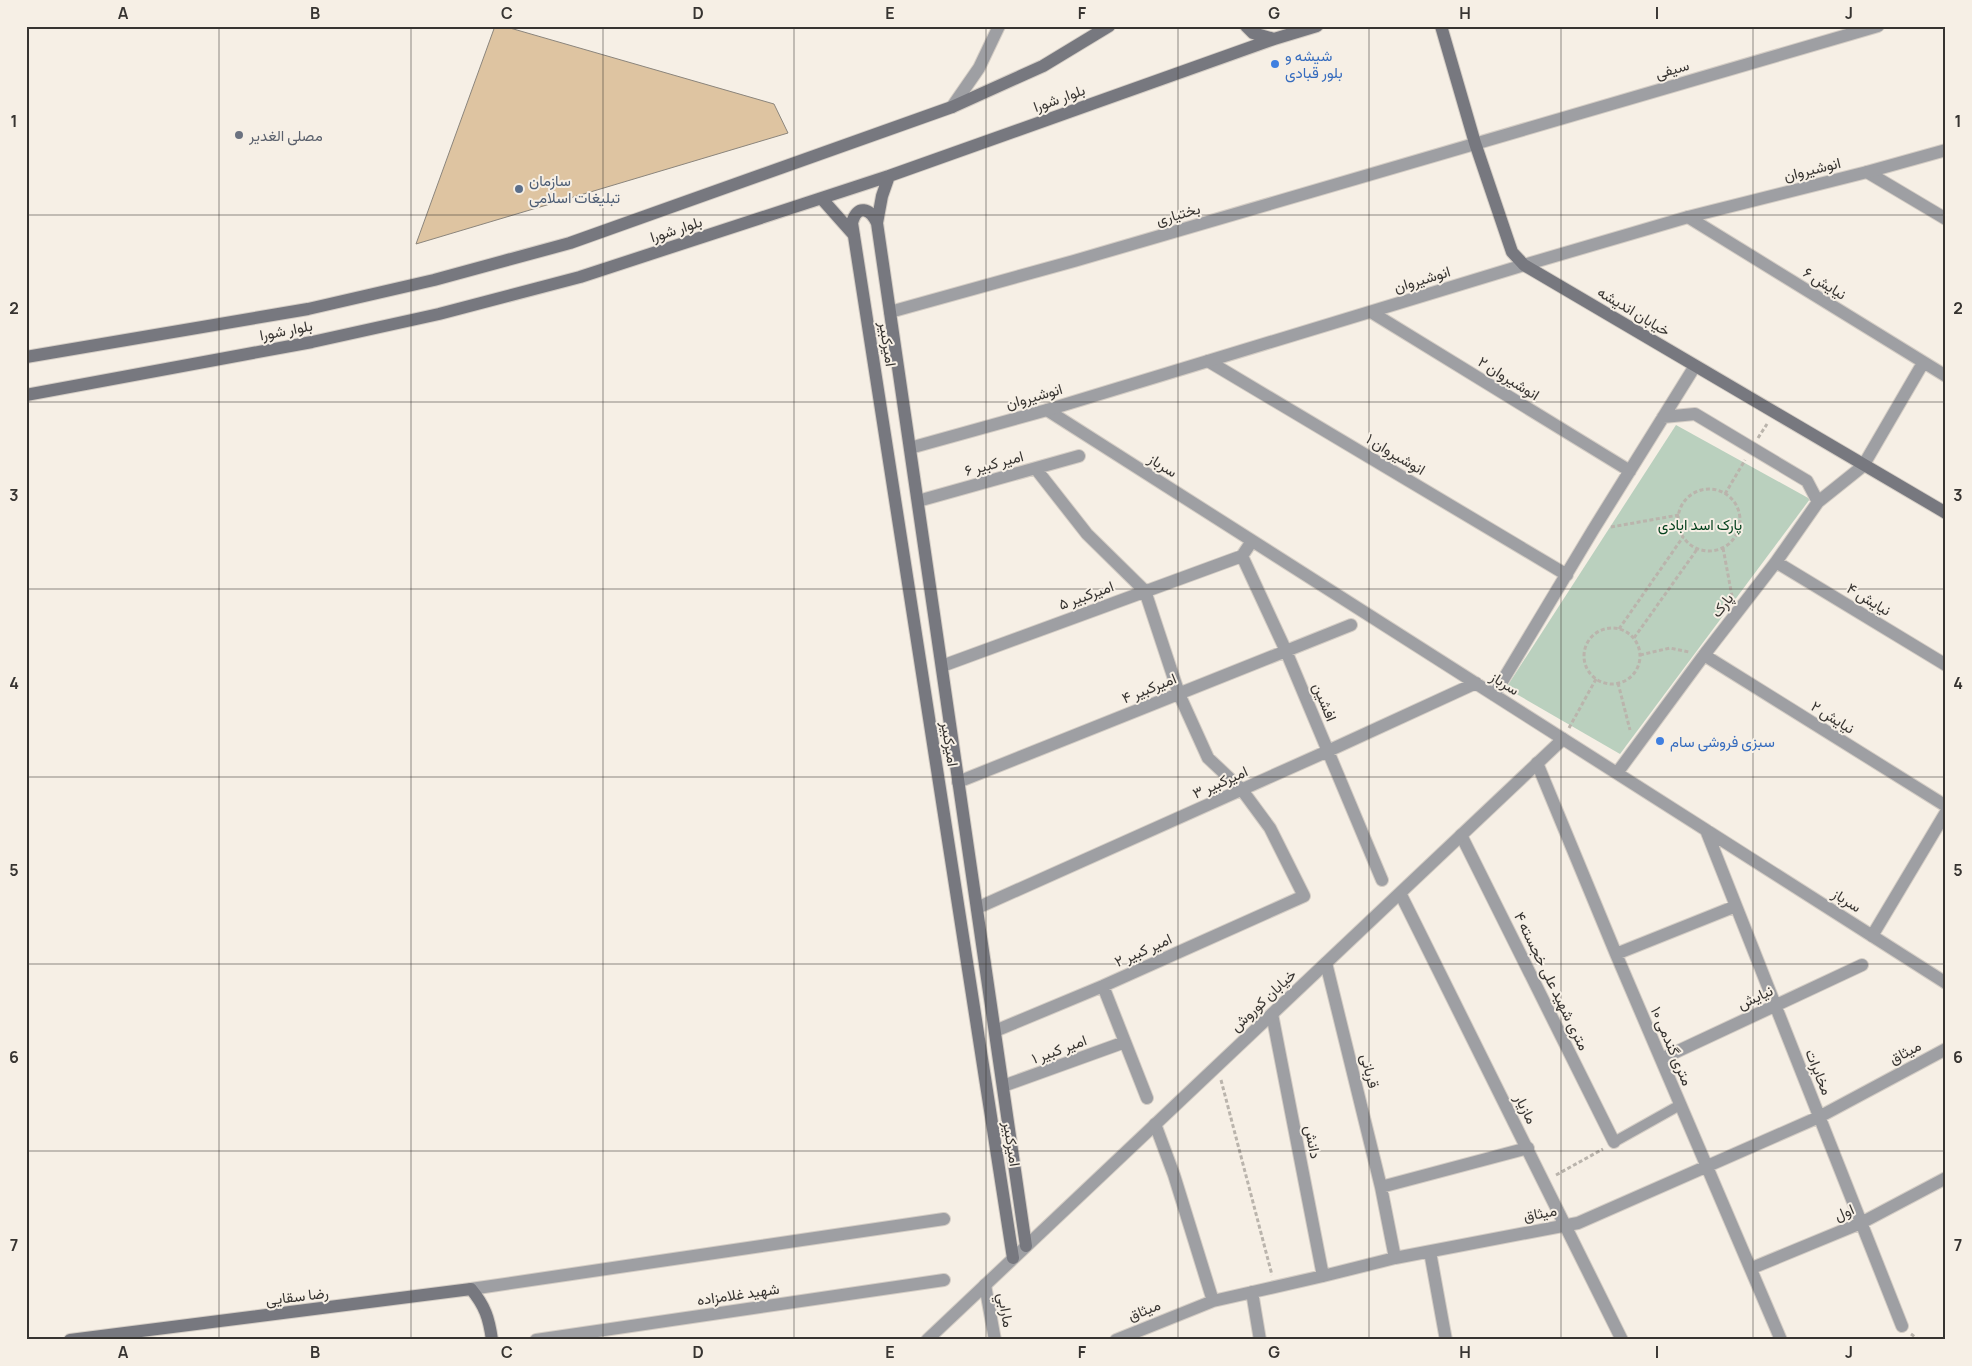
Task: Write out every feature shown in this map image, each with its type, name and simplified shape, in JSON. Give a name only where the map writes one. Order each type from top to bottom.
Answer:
[{"type":"main road","name":"بلوار شورا","points":[[26,357],[308,309],[434,280],[570,244],[952,107],[1043,66],[1109,26]]},
{"type":"main road","points":[[1246,26],[1253,33],[1274,39]]},
{"type":"main road","name":"بلوار شورا","points":[[26,395],[312,342],[438,314],[580,277],[822,199],[1274,39],[1317,26]]},
{"type":"main road","name":"خیابان اندیشه","points":[[1441,26],[1475,143],[1512,252],[1524,264],[1863,466],[1946,513]]},
{"type":"main road","name":"امیرکبیر","points":[[889,176],[882,196],[877,223],[1026,1246]]},
{"type":"main road","points":[[822,199],[854,235]]},
{"type":"main road","points":[[854,235],[852,223],[854,216],[859,211],[866,210],[872,213],[877,223]]},
{"type":"main road","name":"امیرکبیر","points":[[854,235],[1014,1258]]},
{"type":"main road","points":[[967,956],[983,952]]},
{"type":"main road","points":[[471,1289],[482,1302],[489,1321],[492,1340]]},
{"type":"main road","name":"رضا سقایی","points":[[70,1340],[471,1289]]},
{"type":"street","points":[[952,107],[979,68],[999,26]]},
{"type":"street","name":"سیفی","points":[[1475,143],[1878,26]]},
{"type":"street","name":"بختیاری","points":[[890,312],[1074,261],[1475,143]]},
{"type":"street","name":"انوشیروان","points":[[910,448],[1047,410],[1524,264],[1688,217],[1946,150]]},
{"type":"street","points":[[1867,172],[1946,219]]},
{"type":"street","name":"نیایش ۶","points":[[1688,217],[1923,363],[1944,370]]},
{"type":"street","name":"انوشیروان ۲","points":[[1371,312],[1630,471]]},
{"type":"street","name":"انوشیروان ۱","points":[[1208,361],[1567,575]]},
{"type":"street","points":[[1863,466],[1923,363]]},
{"type":"street","points":[[1494,695],[1593,530],[1695,366]]},
{"type":"street","name":"سرباز","points":[[1047,410],[1946,983]]},
{"type":"street","points":[[1663,417],[1696,414],[1807,481],[1818,502]]},
{"type":"street","name":"امیر کبیر ۶","points":[[918,501],[1079,456]]},
{"type":"street","name":"پارک","points":[[1617,773],[1704,655],[1776,562],[1818,502],[1863,466]]},
{"type":"street","points":[[1036,469],[1087,534],[1145,591],[1179,694],[1208,758],[1242,790]]},
{"type":"street","points":[[1242,556],[1252,541]]},
{"type":"street","name":"امیرکبیر ۵","points":[[942,666],[1242,556]]},
{"type":"street","name":"افشین","points":[[1242,556],[1286,651],[1382,880]]},
{"type":"street","name":"نیایش ۴","points":[[1776,562],[1946,665]]},
{"type":"street","name":"امیرکبیر ۴","points":[[958,782],[1351,625]]},
{"type":"street","name":"نیایش ۲","points":[[1704,655],[1946,806]]},
{"type":"street","name":"امیرکبیر ۳","points":[[977,908],[1476,683]]},
{"type":"street","name":"خیابان کوروش","points":[[927,1340],[1563,739]]},
{"type":"street","name":"۱۰ متری گندمی","points":[[1537,763],[1616,954],[1752,1268],[1781,1340]]},
{"type":"street","name":"امیر کبیر ۲","points":[[995,1031],[1103,986],[1304,896],[1270,828],[1242,790]]},
{"type":"street","points":[[1872,936],[1946,812]]},
{"type":"street","name":"مخابرات","points":[[1706,830],[1902,1326]]},
{"type":"street","name":"۴ متری شهید علی خجسته","points":[[1462,835],[1614,1142]]},
{"type":"street","name":"مازیار","points":[[1400,893],[1622,1340]]},
{"type":"street","points":[[1616,954],[1736,906]]},
{"type":"street","name":"قربانی","points":[[1326,963],[1381,1187],[1395,1258]]},
{"type":"street","name":"نیایش","points":[[1661,1060],[1862,965]]},
{"type":"street","points":[[1103,986],[1147,1098]]},
{"type":"street","name":"دانش","points":[[1272,1014],[1324,1276]]},
{"type":"street","name":"امیر کبیر ۱","points":[[1003,1086],[1125,1042]]},
{"type":"street","name":"میثاق","points":[[1116,1340],[1213,1301],[1395,1258],[1578,1223],[1819,1116],[1946,1049]]},
{"type":"street","points":[[1155,1124],[1174,1175],[1213,1301]]},
{"type":"street","points":[[1381,1187],[1528,1148]]},
{"type":"street","name":"اول","points":[[1752,1268],[1861,1223],[1946,1178]]},
{"type":"street","points":[[471,1289],[944,1219]]},
{"type":"street","points":[[1430,1252],[1446,1340]]},
{"type":"street","name":"شهید غلامزاده","points":[[536,1340],[944,1280]]},
{"type":"street","name":"مارابي","points":[[985,1285],[995,1340]]},
{"type":"street","points":[[1252,1292],[1260,1340]]},
{"type":"lane","points":[[1614,1142],[1680,1105]]},
{"type":"path","points":[[1703,489],[1718,490],[1731,498],[1739,510],[1740,525],[1734,538],[1723,548],[1708,551],[1694,547],[1683,536],[1678,522],[1680,515],[1681,508],[1690,496],[1703,489]]},
{"type":"path","points":[[1593,530],[1680,515]]},
{"type":"path","points":[[1619,628],[1683,536]]},
{"type":"path","points":[[1634,638],[1698,548]]},
{"type":"path","points":[[1723,548],[1736,614]]},
{"type":"path","points":[[1611,627],[1619,628],[1634,638],[1638,644],[1640,655],[1639,666],[1633,675],[1624,682],[1613,684],[1602,682],[1586,667],[1584,656],[1586,645],[1592,636],[1601,630],[1611,627]]},
{"type":"path","points":[[1640,655],[1670,648],[1704,655]]},
{"type":"path","points":[[1563,739],[1596,678]]},
{"type":"path","points":[[1618,683],[1635,749]]},
{"type":"path","points":[[1218,1065],[1276,1287]]},
{"type":"path","points":[[1544,1182],[1614,1142]]},
{"type":"green space","name":"پارک اسد ابادی","points":[[1676,425],[1810,499],[1620,754],[1506,688]]},
{"type":"building","name":"سازمان تبلیغات اسلامی","points":[[495,26],[503,26],[774,104],[788,133],[416,244]]},
{"type":"place","name":"شیشه و بلور قبادی","points":[[1275,64]]},
{"type":"place","name":"مصلی الغدیر","points":[[239,135]]},
{"type":"place","name":"سازمان تبلیغات اسلامی","points":[[519,189]]},
{"type":"place","name":"سبزی فروشی سام","points":[[1660,741]]}]
